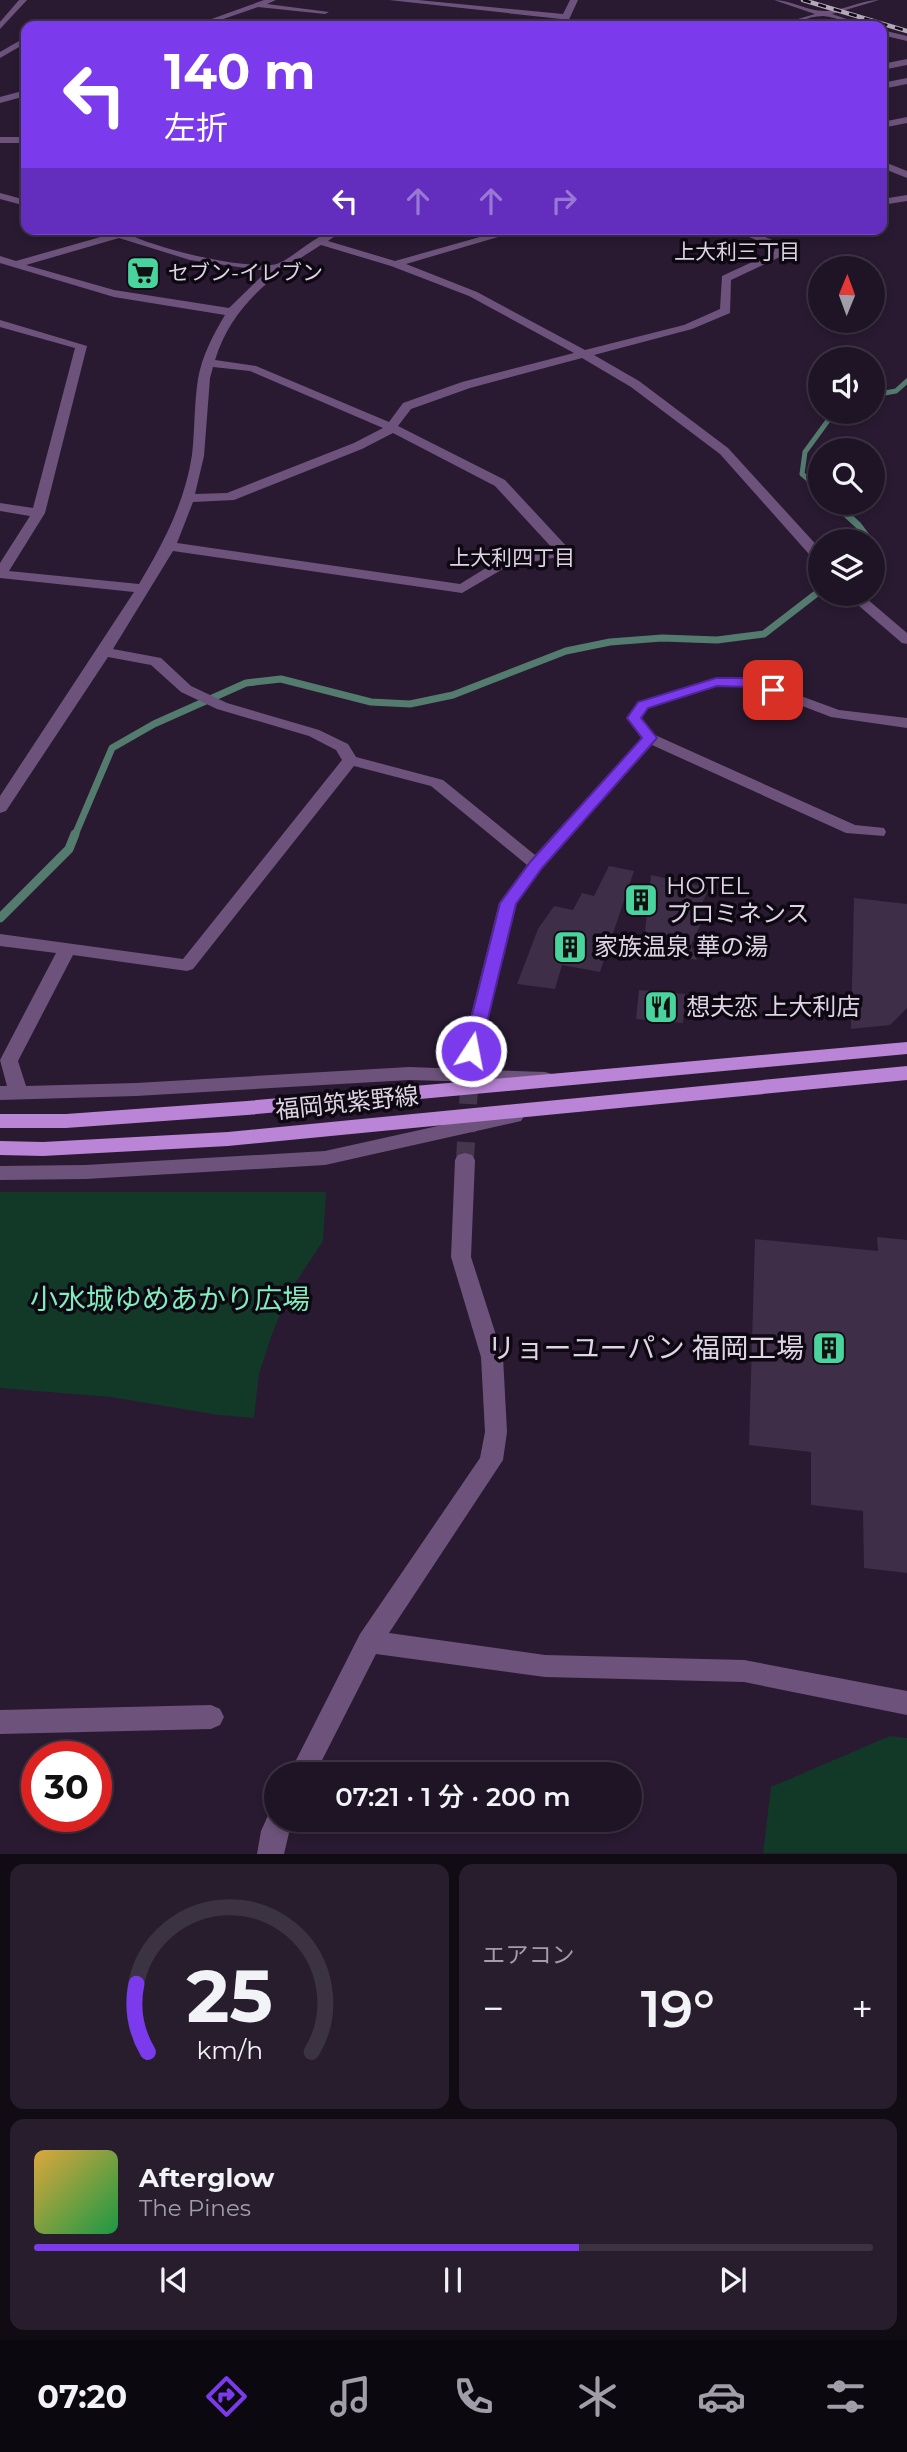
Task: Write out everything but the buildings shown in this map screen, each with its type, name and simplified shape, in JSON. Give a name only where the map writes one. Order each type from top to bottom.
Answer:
[{"type":"main road","name":"福岡筑紫野線","points":[[0,1121],[66,1121],[233,1109],[907,1048]]},
{"type":"main road","name":"福岡筑紫野線","points":[[0,1148],[43,1149],[228,1139],[907,1073]]},
{"type":"street","points":[[0,27],[23,0]]},
{"type":"street","points":[[210,21],[272,0]]},
{"type":"street","points":[[393,0],[500,13],[565,17]]},
{"type":"street","points":[[564,21],[574,0]]},
{"type":"street","points":[[778,0],[846,21]]},
{"type":"street","points":[[794,21],[875,0]]},
{"type":"street","points":[[258,5],[325,12]]},
{"type":"street","points":[[248,8],[286,14]]},
{"type":"street","points":[[887,33],[907,39]]},
{"type":"street","points":[[0,55],[21,44]]},
{"type":"street","points":[[887,66],[907,62]]},
{"type":"street","points":[[887,77],[907,73]]},
{"type":"street","points":[[887,85],[907,81]]},
{"type":"street","points":[[0,100],[21,94]]},
{"type":"street","points":[[887,124],[907,120]]},
{"type":"street","points":[[0,139],[21,140]]},
{"type":"street","points":[[887,165],[907,175]]},
{"type":"street","points":[[0,196],[21,202]]},
{"type":"street","points":[[887,201],[906,198]]},
{"type":"street","points":[[0,269],[120,235],[175,256],[275,269]]},
{"type":"street","points":[[0,808],[104,652],[169,546],[188,498],[198,456],[204,378],[208,363],[215,342],[232,312],[275,269],[329,235]]},
{"type":"street","points":[[395,264],[499,235]]},
{"type":"street","points":[[188,498],[229,497],[358,446],[386,433],[407,406],[466,385],[688,327],[726,311],[726,278],[778,254],[781,247],[755,235]]},
{"type":"street","points":[[318,241],[395,264],[473,294],[635,384],[724,451],[808,545]]},
{"type":"street","points":[[0,259],[71,284],[116,295],[232,312]]},
{"type":"street","points":[[0,323],[81,346],[38,513],[0,574],[144,589]]},
{"type":"street","points":[[169,546],[462,589],[504,563],[564,552],[500,483],[391,427],[252,368],[208,363]]},
{"type":"street","points":[[0,508],[38,513]]},
{"type":"street","points":[[866,606],[907,640]]},
{"type":"street","points":[[104,652],[156,661],[186,690],[222,706],[314,733],[342,747],[350,760],[436,783],[536,864]]},
{"type":"street","points":[[878,832],[852,830],[650,738],[634,718],[643,705],[716,682],[752,682],[836,714],[907,723]]},
{"type":"street","points":[[471,1051],[508,903],[536,864],[650,738]]},
{"type":"street","points":[[0,940],[187,965],[350,760]]},
{"type":"street","points":[[67,949],[9,1061],[9,1093],[415,1072],[490,1073],[559,1080]]},
{"type":"street","points":[[0,1173],[86,1172],[325,1158],[555,1106]]},
{"type":"street","points":[[308,1762],[369,1642],[491,1460],[496,1433],[492,1357],[461,1258],[465,1160]]},
{"type":"street","points":[[369,1642],[545,1666],[744,1671],[907,1703]]},
{"type":"street","points":[[0,1722],[211,1717]]},
{"type":"street","points":[[270,1853],[274,1832]]},
{"type":"green space","name":"小水城ゆめあかり広場","points":[[0,1192],[326,1192],[323,1241],[288,1294],[271,1337],[259,1374],[254,1418],[219,1415],[111,1397],[0,1388]]},
{"type":"green space","points":[[890,1736],[907,1738],[907,1853],[763,1853],[771,1787]]},
{"type":"waterway","points":[[885,393],[896,391],[907,381]]},
{"type":"waterway","points":[[815,438],[825,424]]},
{"type":"waterway","points":[[808,448],[802,474],[808,479]]},
{"type":"waterway","points":[[847,515],[861,529]]},
{"type":"waterway","points":[[75,835],[112,748],[154,724],[246,683],[281,679],[371,702],[410,704],[453,695],[566,651],[610,642],[662,638],[717,640],[764,634],[808,600]]},
{"type":"waterway","points":[[0,918],[69,849],[75,834]]},
{"type":"tunnel","points":[[465,1160],[471,1051]]},
{"type":"railway","points":[[803,0],[873,21]]},
{"type":"railway","points":[[887,25],[907,31]]},
{"type":"place","name":"セブン-イレブン","points":[[143,273]]},
{"type":"place","name":"HOTEL プロミネンス","points":[[641,900]]},
{"type":"place","name":"家族温泉 華の湯","points":[[570,947]]},
{"type":"place","name":"想夫恋 上大利店","points":[[661,1007]]},
{"type":"place","name":"リョーユーパン 福岡工場","points":[[829,1348]]},
{"type":"district","name":"上大利三丁目","points":[[737,252]]},
{"type":"district","name":"上大利四丁目","points":[[512,558]]},
{"type":"route","points":[[471,1051],[508,903],[536,864],[650,738],[634,718],[643,705],[716,682],[752,682],[773,690]]}]
